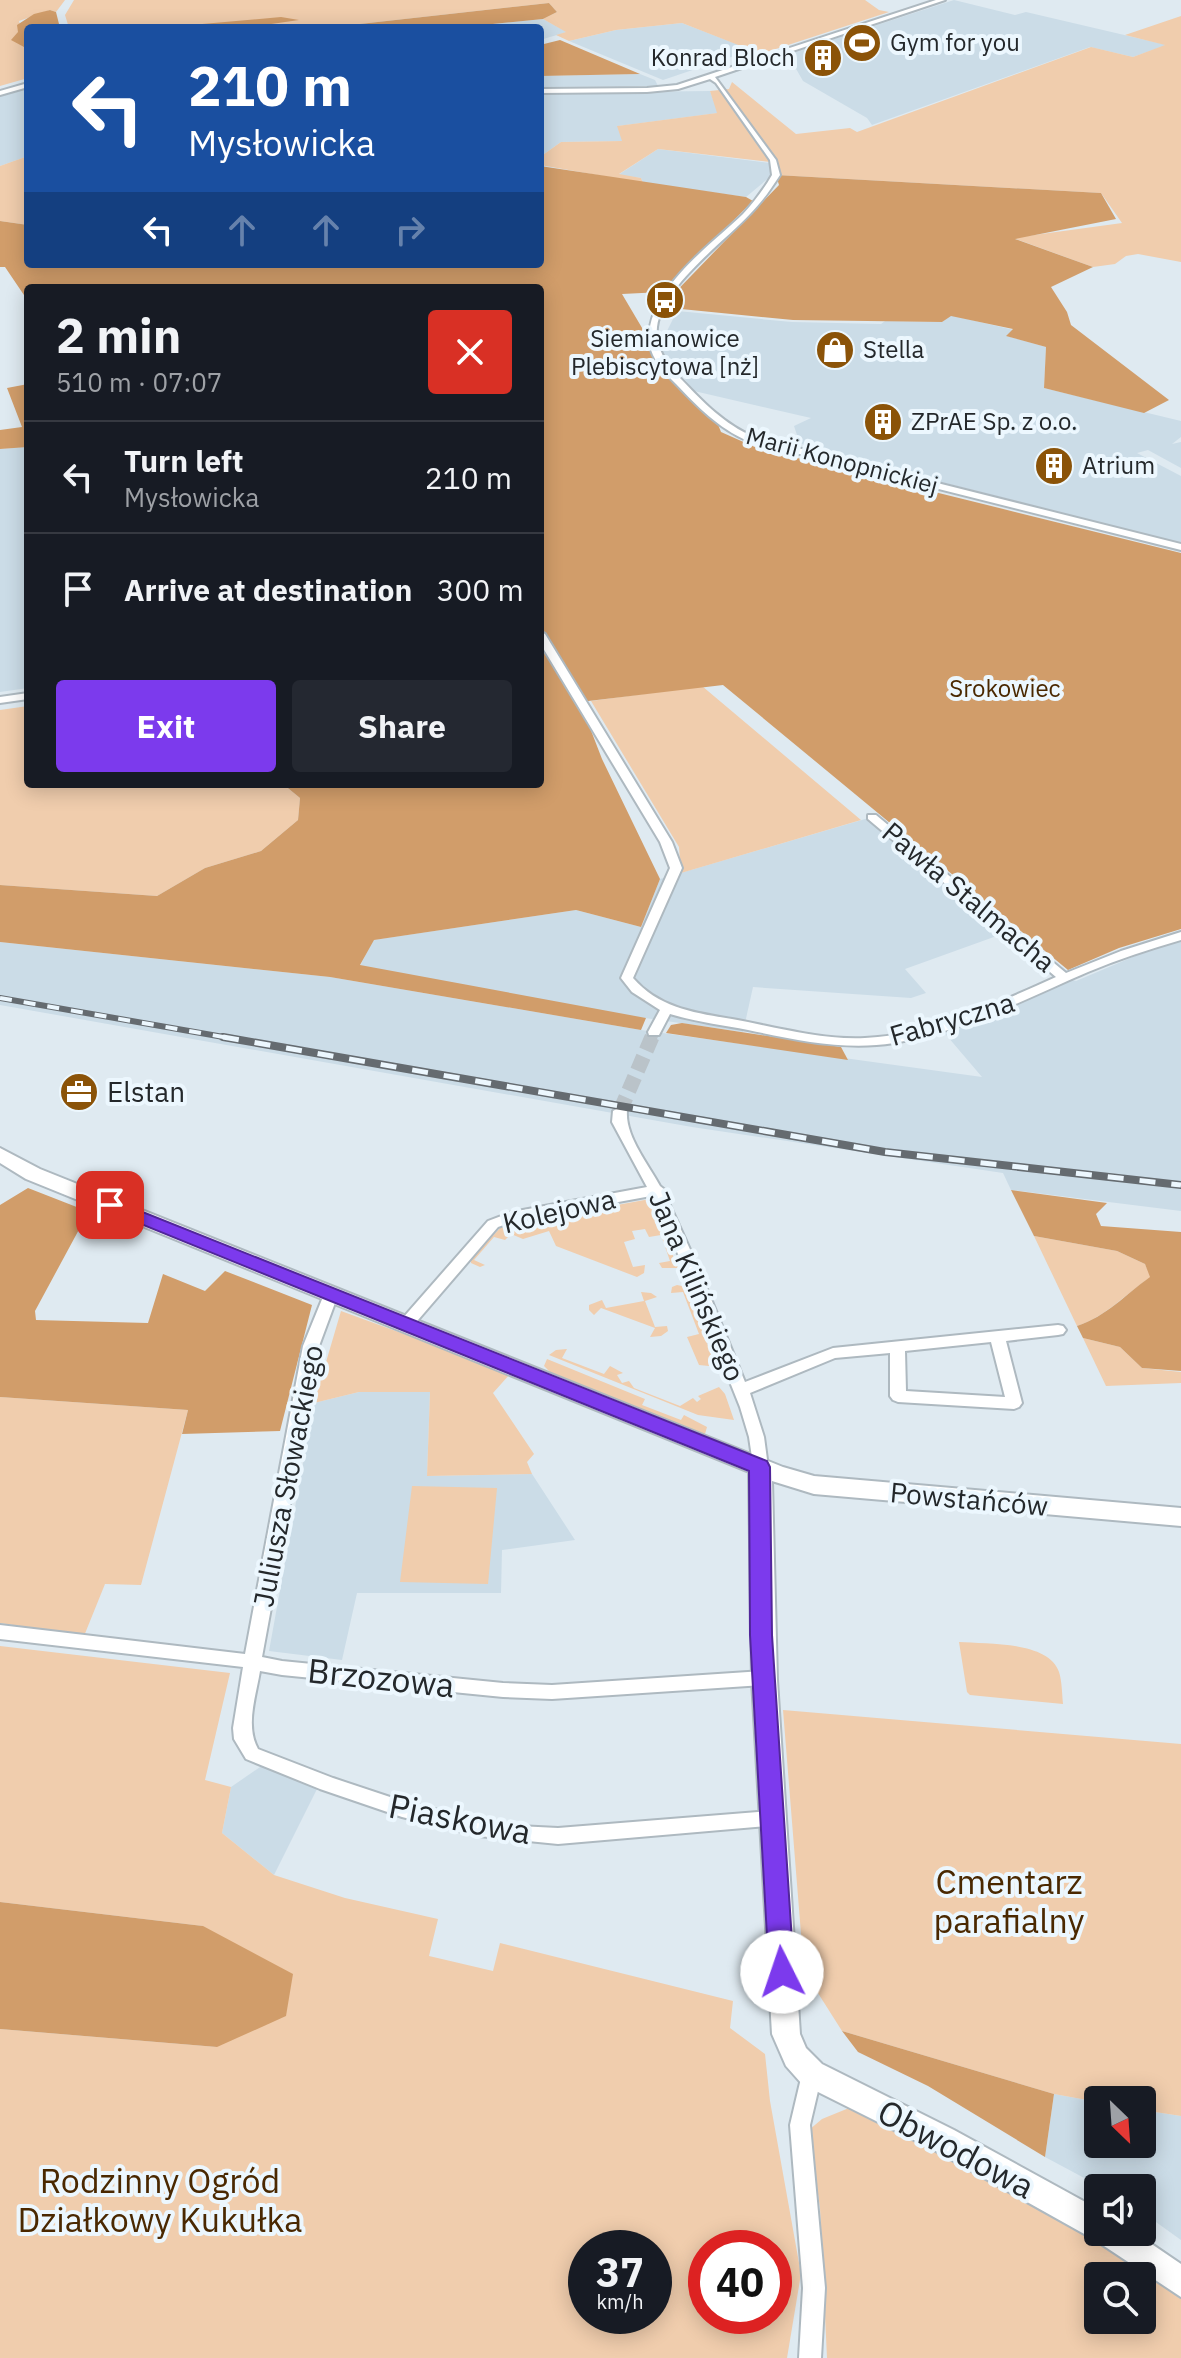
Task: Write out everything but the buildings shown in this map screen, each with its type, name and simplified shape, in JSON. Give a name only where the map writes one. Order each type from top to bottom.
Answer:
[{"type":"street","points":[[544,91],[673,88],[942,0]]},
{"type":"street","points":[[709,75],[719,84]]},
{"type":"street","points":[[700,79],[719,84]]},
{"type":"street","name":"Marii Konopnickiej","points":[[719,84],[773,160],[776,175],[759,200],[669,294],[661,307],[652,339],[664,365],[709,414],[730,430],[785,447],[1181,547]]},
{"type":"street","points":[[0,93],[24,86]]},
{"type":"street","points":[[544,641],[666,842],[676,868],[627,978],[632,986],[666,1010],[654,1032]]},
{"type":"street","points":[[0,700],[24,697]]},
{"type":"street","name":"Pawła Stalmacha","points":[[872,817],[1065,978]]},
{"type":"street","name":"Fabryczna","points":[[666,1010],[810,1037],[864,1042],[902,1037],[1008,1005],[1120,955],[1181,936]]},
{"type":"street","name":"Jana Kilińskiego","points":[[620,1111],[619,1122],[625,1136],[658,1190],[741,1390],[760,1446],[760,1467]]},
{"type":"street","name":"Powstańców","points":[[0,1154],[33,1174],[760,1467],[814,1485],[1181,1517]]},
{"type":"street","name":"Kolejowa","points":[[407,1323],[493,1224],[512,1217],[658,1190]]},
{"type":"street","name":"Juliusza Słowackiego","points":[[252,1663],[311,1346],[332,1292]]},
{"type":"street","points":[[741,1390],[833,1353],[1058,1330]]},
{"type":"street","points":[[897,1345],[898,1396],[1014,1403],[997,1335]]},
{"type":"street","points":[[760,1467],[759,1591],[786,2034],[796,2057],[812,2074],[800,2125],[814,2288],[810,2358]]},
{"type":"street","name":"Brzozowa","points":[[0,1632],[471,1687],[552,1692],[763,1678]]},
{"type":"street","name":"Piaskowa","points":[[252,1663],[242,1728],[243,1739],[252,1754],[358,1797],[410,1813],[500,1832],[558,1836],[771,1819]]},
{"type":"street","name":"Obwodowa","points":[[812,2074],[944,2140],[1084,2218]]},
{"type":"street","points":[[1128,2246],[1181,2282]]},
{"type":"shaded area","points":[[954,0],[1015,15],[1026,12],[1167,45],[1133,57],[1090,47],[872,125],[867,118],[803,81],[795,67],[772,59]]},
{"type":"shaded area","points":[[543,19],[567,32],[544,39],[544,24],[493,24]]},
{"type":"shaded area","points":[[682,23],[752,50],[663,80],[569,41],[616,30]]},
{"type":"shaded area","points":[[640,74],[655,80],[658,86],[544,87],[544,76]]},
{"type":"shaded area","points":[[24,88],[24,157],[0,166],[0,95]]},
{"type":"shaded area","points":[[710,91],[718,113],[618,126],[623,141],[561,142],[544,154],[544,93]]},
{"type":"shaded area","points":[[658,149],[770,163],[771,176],[746,197],[643,183],[641,178],[618,175]]},
{"type":"shaded area","points":[[677,311],[792,322],[881,324],[885,321],[942,322],[950,315],[1014,330],[1007,336],[1046,347],[1044,388],[1181,421],[1181,437],[1172,444],[1181,442],[1181,468],[1148,450],[1137,453],[1181,476],[1181,543],[807,448],[799,441],[794,426],[811,418],[694,391],[663,352],[658,337],[666,333]]},
{"type":"shaded area","points":[[24,447],[24,689],[0,692],[0,449]]},
{"type":"shaded area","points":[[872,817],[1005,933],[905,969],[926,993],[911,998],[753,987],[743,1032],[624,1015],[360,966],[373,940],[576,910],[641,927],[660,879]]},
{"type":"shaded area","points":[[1181,941],[1181,1211],[1011,1190],[1003,1173],[692,1127],[0,1005],[0,942],[330,977],[641,1030],[982,1077],[936,1023],[1001,1002],[1062,977],[1076,981],[1154,948]]},
{"type":"shaded area","points":[[359,1392],[430,1392],[427,1476],[532,1474],[575,1540],[502,1550],[501,1593],[357,1593],[342,1660],[269,1651],[314,1403]]},
{"type":"shaded area","points":[[263,1765],[317,1789],[274,1875],[222,1833],[231,1787]]},
{"type":"shaded area","points":[[1054,2094],[1084,2099],[1084,2158],[1156,2158],[1156,2112],[1181,2116],[1181,2240],[1156,2222],[1156,2174],[1084,2174],[1084,2178],[1045,2157]]},
{"type":"green space","points":[[0,0],[65,0],[56,12],[50,10],[19,21],[24,39],[24,79],[0,86]]},
{"type":"green space","points":[[74,0],[865,0],[879,10],[889,12],[751,57],[741,54],[751,50],[682,23],[616,30],[569,41],[556,35],[566,32],[543,19],[557,12],[549,3],[360,24],[68,24],[65,15]]},
{"type":"green space","points":[[549,3],[557,12],[543,19],[493,24],[360,24]]},
{"type":"green space","points":[[50,10],[56,12],[59,24],[24,24],[24,47],[11,40],[18,32],[17,25],[34,14]]},
{"type":"green space","points":[[1181,16],[1181,262],[1138,254],[1126,256],[1115,264],[1093,267],[1013,238],[1122,223],[1101,193],[776,175],[770,162],[658,149],[619,174],[641,178],[643,183],[544,166],[544,154],[561,142],[622,141],[617,126],[717,113],[710,91],[729,89],[732,82],[796,134],[850,128],[857,132],[1091,47],[1133,57],[1165,45],[1125,35]]},
{"type":"green space","points":[[281,17],[299,20],[272,24],[202,24]]},
{"type":"green space","points":[[560,40],[640,74],[544,76],[544,44]]},
{"type":"green space","points":[[24,157],[24,224],[0,221],[0,166]]},
{"type":"green space","name":"Srokowiec","points":[[544,167],[746,197],[753,201],[662,292],[622,294],[661,360],[717,422],[721,432],[757,448],[1181,553],[1181,929],[1119,948],[1068,970],[723,685],[580,702],[602,759],[660,879],[641,927],[576,910],[374,940],[360,965],[646,1018],[641,1030],[330,977],[0,942],[0,885],[157,896],[205,868],[261,851],[298,820],[300,798],[288,788],[544,788],[544,284],[24,284],[24,295],[5,267],[0,267],[0,221],[24,224],[24,268],[544,268]]},
{"type":"green space","points":[[776,175],[1101,193],[1116,219],[1015,239],[1093,267],[1051,287],[1067,312],[1071,325],[1169,400],[1144,413],[1044,388],[1046,347],[1006,336],[1013,329],[951,316],[942,322],[793,320],[661,307],[779,185]]},
{"type":"green space","points":[[24,385],[24,447],[0,449],[0,430],[22,427],[7,388]]},
{"type":"green space","points":[[702,686],[861,820],[681,873],[679,847],[591,701]]},
{"type":"green space","points":[[24,707],[24,788],[288,788],[300,798],[298,820],[261,851],[205,868],[157,896],[0,885],[0,710]]},
{"type":"green space","points":[[682,1023],[841,1047],[848,1060],[666,1033],[671,1025]]},
{"type":"green space","points":[[28,1188],[92,1213],[82,1224],[35,1311],[36,1320],[148,1323],[163,1274],[205,1291],[225,1271],[312,1305],[280,1431],[182,1434],[188,1410],[0,1397],[0,1205]]},
{"type":"green space","points":[[1011,1190],[1107,1203],[1096,1214],[1101,1226],[1181,1232],[1181,1371],[1142,1368],[1120,1347],[1083,1338],[1077,1326],[1107,1311],[1150,1277],[1145,1264],[1117,1251],[1034,1236]]},
{"type":"green space","points":[[650,1199],[678,1268],[662,1268],[659,1263],[670,1261],[661,1235],[649,1237],[645,1229],[632,1231],[635,1239],[624,1242],[633,1267],[645,1265],[644,1273],[637,1277],[556,1246],[549,1231],[523,1239],[511,1234],[505,1240],[494,1237],[474,1260],[485,1265],[480,1267],[471,1263],[471,1259],[502,1226]]},
{"type":"green space","points":[[1034,1236],[1117,1251],[1145,1264],[1151,1277],[1107,1311],[1077,1326]]},
{"type":"green space","points":[[672,1287],[687,1287],[712,1357],[709,1366],[699,1365],[687,1337],[699,1334],[683,1292],[671,1293]]},
{"type":"green space","points":[[641,1292],[657,1297],[645,1301],[655,1327],[667,1326],[668,1331],[661,1336],[650,1337],[655,1328],[601,1308],[594,1315],[589,1310],[589,1305],[602,1300],[606,1308],[644,1301]]},
{"type":"green space","points":[[341,1311],[511,1373],[493,1393],[534,1454],[527,1462],[532,1474],[427,1476],[430,1392],[359,1392],[314,1403]]},
{"type":"green space","points":[[1083,1338],[1120,1347],[1142,1368],[1181,1372],[1181,1383],[1106,1386]]},
{"type":"green space","points":[[567,1349],[562,1358],[604,1374],[610,1366],[623,1373],[617,1375],[622,1383],[629,1381],[634,1388],[680,1406],[693,1398],[697,1402],[701,1399],[698,1396],[719,1387],[725,1394],[734,1420],[698,1415],[549,1355],[556,1350]]},
{"type":"green space","points":[[547,1359],[645,1399],[642,1405],[681,1420],[684,1415],[707,1427],[705,1434],[552,1374],[544,1366]]},
{"type":"green space","points":[[0,1397],[188,1410],[141,1585],[105,1584],[84,1636],[0,1623]]},
{"type":"green space","points":[[412,1486],[497,1488],[488,1584],[400,1582]]},
{"type":"green space","points":[[959,1642],[1015,1646],[1043,1655],[1053,1662],[1059,1672],[1063,1704],[970,1695]]},
{"type":"green space","name":"Rodzinny Ogród Działkowy Kukułka","points":[[0,1646],[230,1673],[205,1780],[231,1787],[222,1833],[274,1875],[345,1898],[438,1919],[429,1956],[493,1971],[500,1943],[733,2001],[730,2028],[765,2054],[770,2101],[801,2274],[792,2328],[792,2230],[688,2230],[688,2334],[791,2334],[787,2358],[0,2358],[0,2029],[217,2047],[203,1926],[0,1902]]},
{"type":"green space","name":"Cmentarz parafialny","points":[[783,1710],[1181,1744],[1181,2116],[1156,2112],[1156,2086],[1084,2086],[1084,2099],[1054,2094],[842,2031],[804,1971]]},
{"type":"green space","points":[[0,1902],[203,1926],[293,1974],[286,2016],[217,2047],[0,2029]]},
{"type":"green space","points":[[842,2031],[1054,2094],[1045,2157],[928,2086],[858,2052]]},
{"type":"green space","points":[[849,2108],[998,2184],[1084,2233],[1084,2246],[1108,2246],[1115,2250],[1131,2262],[1084,2262],[1084,2334],[1156,2334],[1156,2280],[1181,2299],[1181,2358],[827,2358],[820,2208],[809,2130],[822,2119]]},
{"type":"tunnel","points":[[651,1039],[654,1032]]},
{"type":"tunnel","points":[[620,1111],[652,1037]]},
{"type":"railway","points":[[0,998],[235,1039]]},
{"type":"railway","points":[[223,1037],[885,1152],[1181,1185]]},
{"type":"place","name":"Gym for you","points":[[862,43]]},
{"type":"place","name":"Konrad Bloch","points":[[823,58]]},
{"type":"place","name":"Siemianowice Plebiscytowa [nż]","points":[[665,300]]},
{"type":"place","name":"Stella","points":[[835,350]]},
{"type":"place","name":"ZPrAE Sp. z o.o.","points":[[883,422]]},
{"type":"place","name":"Atrium","points":[[1054,466]]},
{"type":"place","name":"Elstan","points":[[79,1092]]},
{"type":"route","points":[[110,1205],[760,1467],[759,1591],[782,1972]]}]
